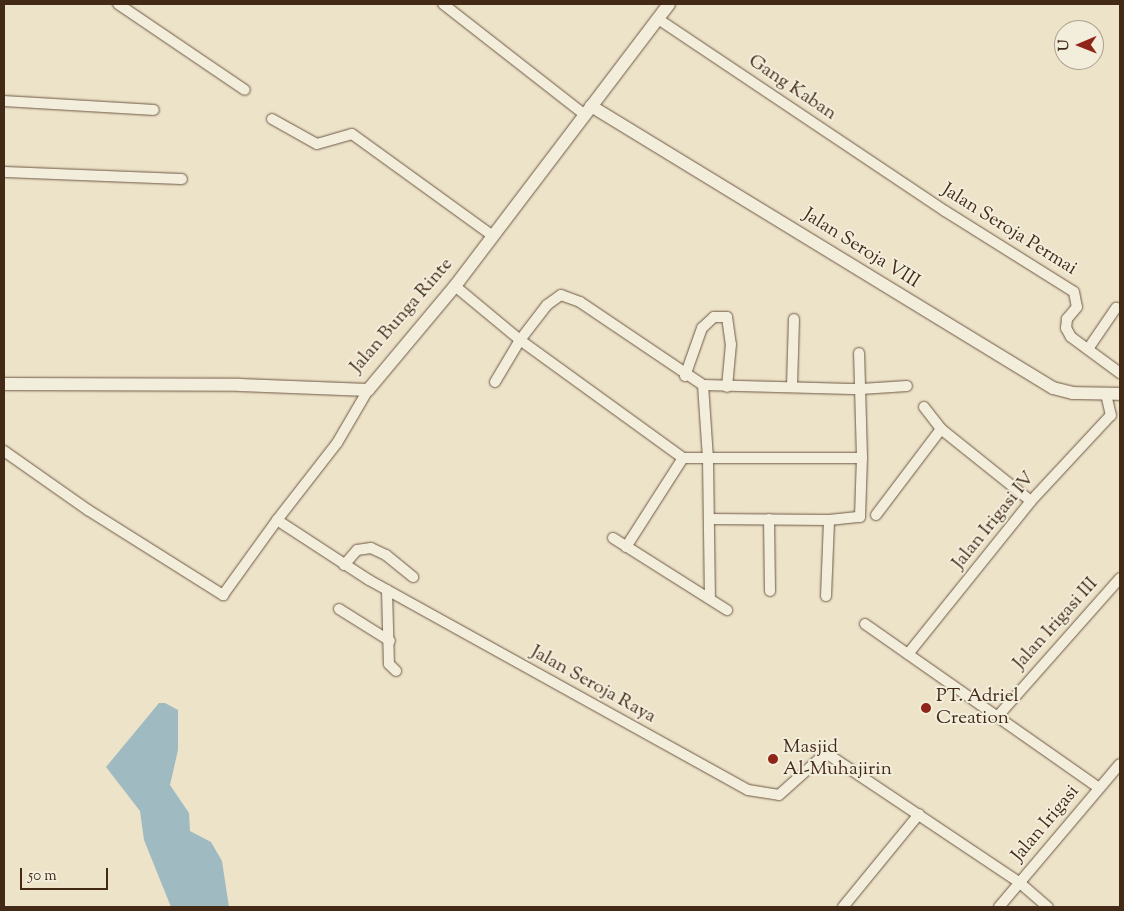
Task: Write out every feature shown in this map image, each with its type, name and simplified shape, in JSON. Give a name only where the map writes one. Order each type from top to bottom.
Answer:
[{"type":"street","points":[[118,4],[245,90]]},
{"type":"street","points":[[443,4],[588,110]]},
{"type":"street","name":"Jalan Bunga Rinte","points":[[4,384],[240,385],[368,390],[455,286],[669,4]]},
{"type":"street","name":"Gang Kaban","points":[[658,19],[906,186]]},
{"type":"street","points":[[4,101],[154,110]]},
{"type":"street","name":"Jalan Seroja VIII","points":[[588,110],[1053,388],[1073,393],[1120,394]]},
{"type":"street","points":[[272,119],[317,144],[352,134],[493,236]]},
{"type":"street","points":[[4,172],[182,179]]},
{"type":"street","name":"Jalan Seroja Permai","points":[[906,186],[1074,292],[1077,306],[1067,319],[1066,328],[1088,349],[1120,373]]},
{"type":"street","points":[[455,286],[520,340],[682,458],[862,458]]},
{"type":"street","points":[[495,382],[520,340],[554,298],[569,297],[685,376],[703,385],[861,389],[907,386]]},
{"type":"street","points":[[1088,349],[1116,308]]},
{"type":"street","points":[[685,376],[702,328],[714,317],[727,317],[731,344],[727,387]]},
{"type":"street","points":[[792,386],[794,319]]},
{"type":"street","points":[[709,519],[829,520],[860,517],[862,458],[859,353]]},
{"type":"street","points":[[703,385],[708,459],[710,597]]},
{"type":"street","points":[[4,451],[88,510],[223,595],[277,520],[337,443],[368,390]]},
{"type":"street","points":[[1106,394],[1116,416]]},
{"type":"street","points":[[924,407],[941,430],[1031,502]]},
{"type":"street","name":"Jalan Irigasi IV","points":[[908,654],[1031,502],[1116,416]]},
{"type":"street","points":[[876,514],[941,430]]},
{"type":"street","points":[[626,548],[682,458]]},
{"type":"street","points":[[770,519],[770,590]]},
{"type":"street","name":"Jalan Seroja Raya","points":[[277,520],[344,566],[748,790],[779,795],[826,753],[920,814],[1020,883],[1048,907]]},
{"type":"street","points":[[826,596],[829,520]]},
{"type":"street","points":[[613,538],[626,548],[710,597],[727,610]]},
{"type":"street","points":[[344,566],[357,550],[371,548],[386,555],[413,577]]},
{"type":"street","name":"Jalan Irigasi III","points":[[998,716],[1120,578]]},
{"type":"street","points":[[387,590],[390,641],[389,664],[396,671]]},
{"type":"street","points":[[339,609],[390,641]]},
{"type":"street","points":[[865,624],[1099,788]]},
{"type":"street","name":"Jalan Irigasi","points":[[999,907],[1120,764]]},
{"type":"street","points":[[843,907],[920,814]]},
{"type":"water","points":[[159,703],[165,703],[178,710],[178,750],[170,785],[189,813],[190,831],[211,842],[222,861],[229,907],[171,907],[144,840],[140,811],[106,767]]},
{"type":"place","name":"PT. Adriel Creation","points":[[926,708]]},
{"type":"place","name":"Masjid Al-Muhajirin","points":[[773,759]]}]
